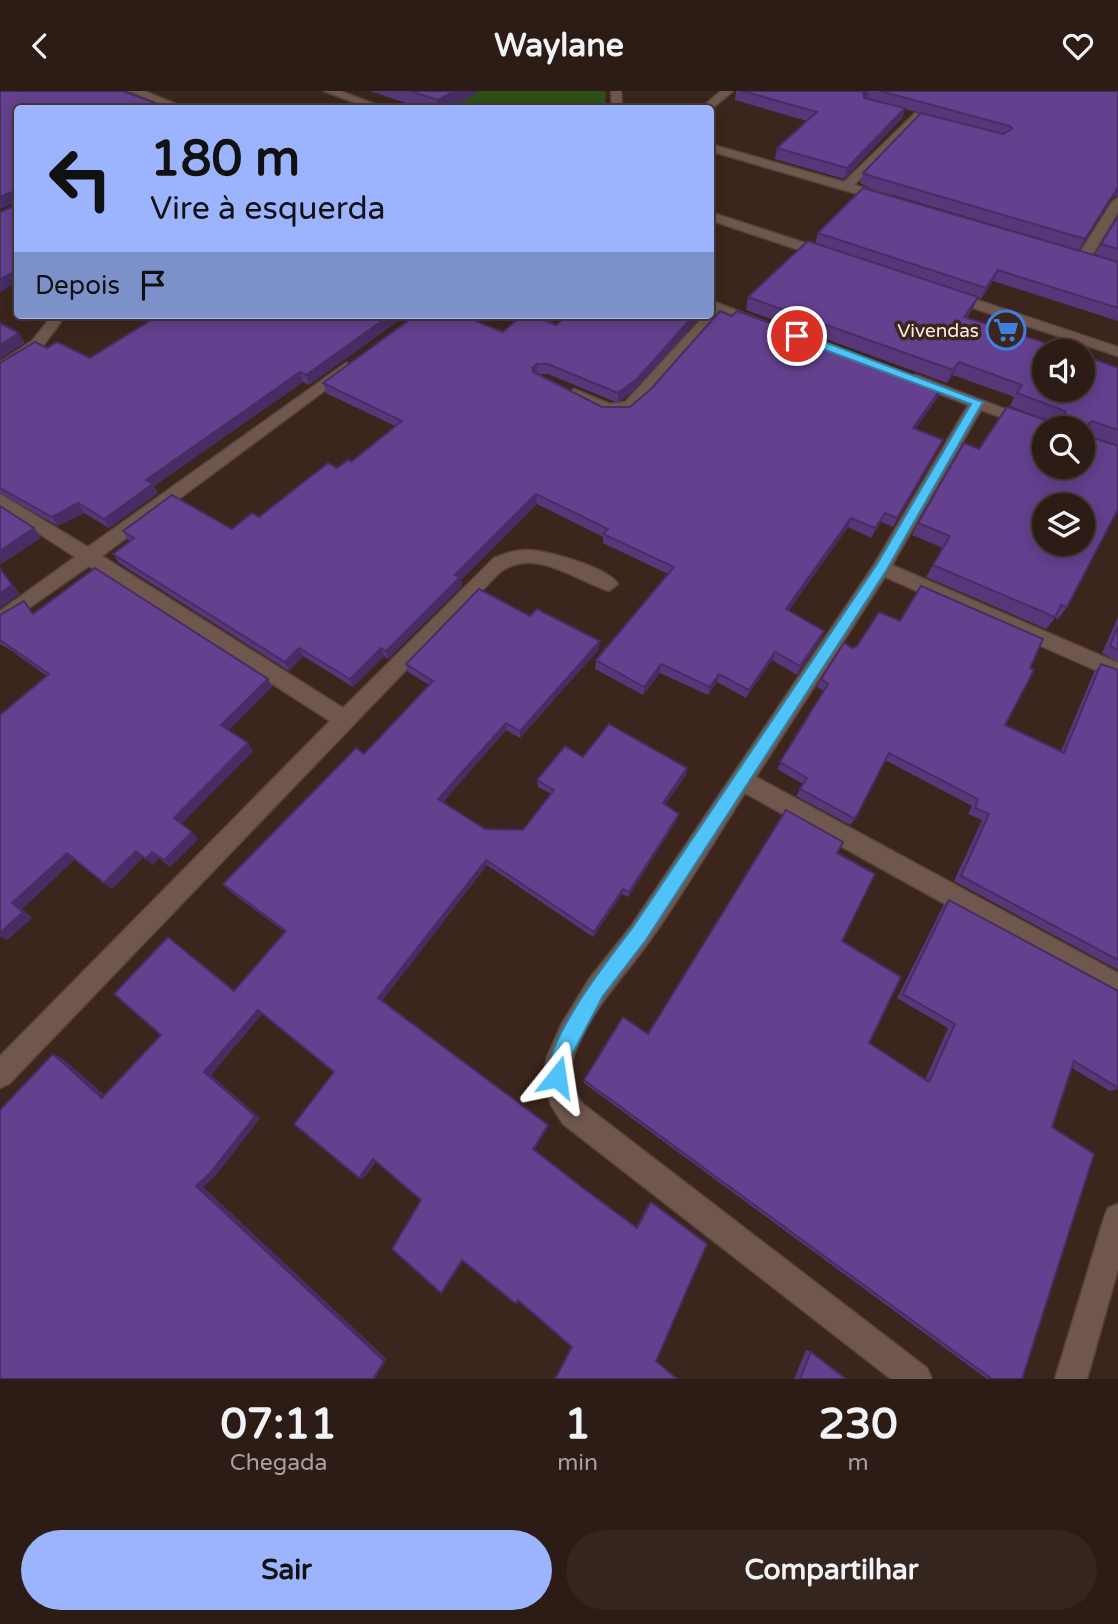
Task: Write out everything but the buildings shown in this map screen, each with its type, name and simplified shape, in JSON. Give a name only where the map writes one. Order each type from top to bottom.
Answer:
[{"type":"street","points":[[329,91],[371,105]]},
{"type":"street","points":[[710,105],[728,91]]},
{"type":"street","points":[[140,92],[173,105]]},
{"type":"street","points":[[847,186],[909,115],[951,126]]},
{"type":"street","points":[[714,148],[900,202]]},
{"type":"street","points":[[1083,257],[1118,202]]},
{"type":"street","points":[[714,217],[842,260]]},
{"type":"street","points":[[934,291],[1118,352]]},
{"type":"street","points":[[715,306],[771,326]]},
{"type":"street","points":[[0,369],[37,344],[54,319]]},
{"type":"street","points":[[564,390],[609,410],[621,411],[631,406],[704,319]]},
{"type":"street","points":[[0,621],[364,355]]},
{"type":"street","points":[[900,374],[1032,423]]},
{"type":"street","points":[[916,1379],[573,1114],[559,1094],[559,1058],[596,990],[640,934],[881,568],[978,402]]},
{"type":"street","points":[[0,500],[345,720]]},
{"type":"street","points":[[0,1075],[471,589],[500,563],[527,555],[564,565],[609,584]]},
{"type":"street","points":[[881,568],[1118,672]]},
{"type":"street","points":[[741,780],[1118,987]]},
{"type":"street","points":[[1071,1379],[1118,1218]]},
{"type":"green space","points":[[475,91],[606,91],[605,105],[458,105]]},
{"type":"place","name":"Vivendas","points":[[1006,330]]},
{"type":"route","points":[[557,1077],[559,1058],[596,990],[640,934],[881,568],[978,402],[797,336]]}]
